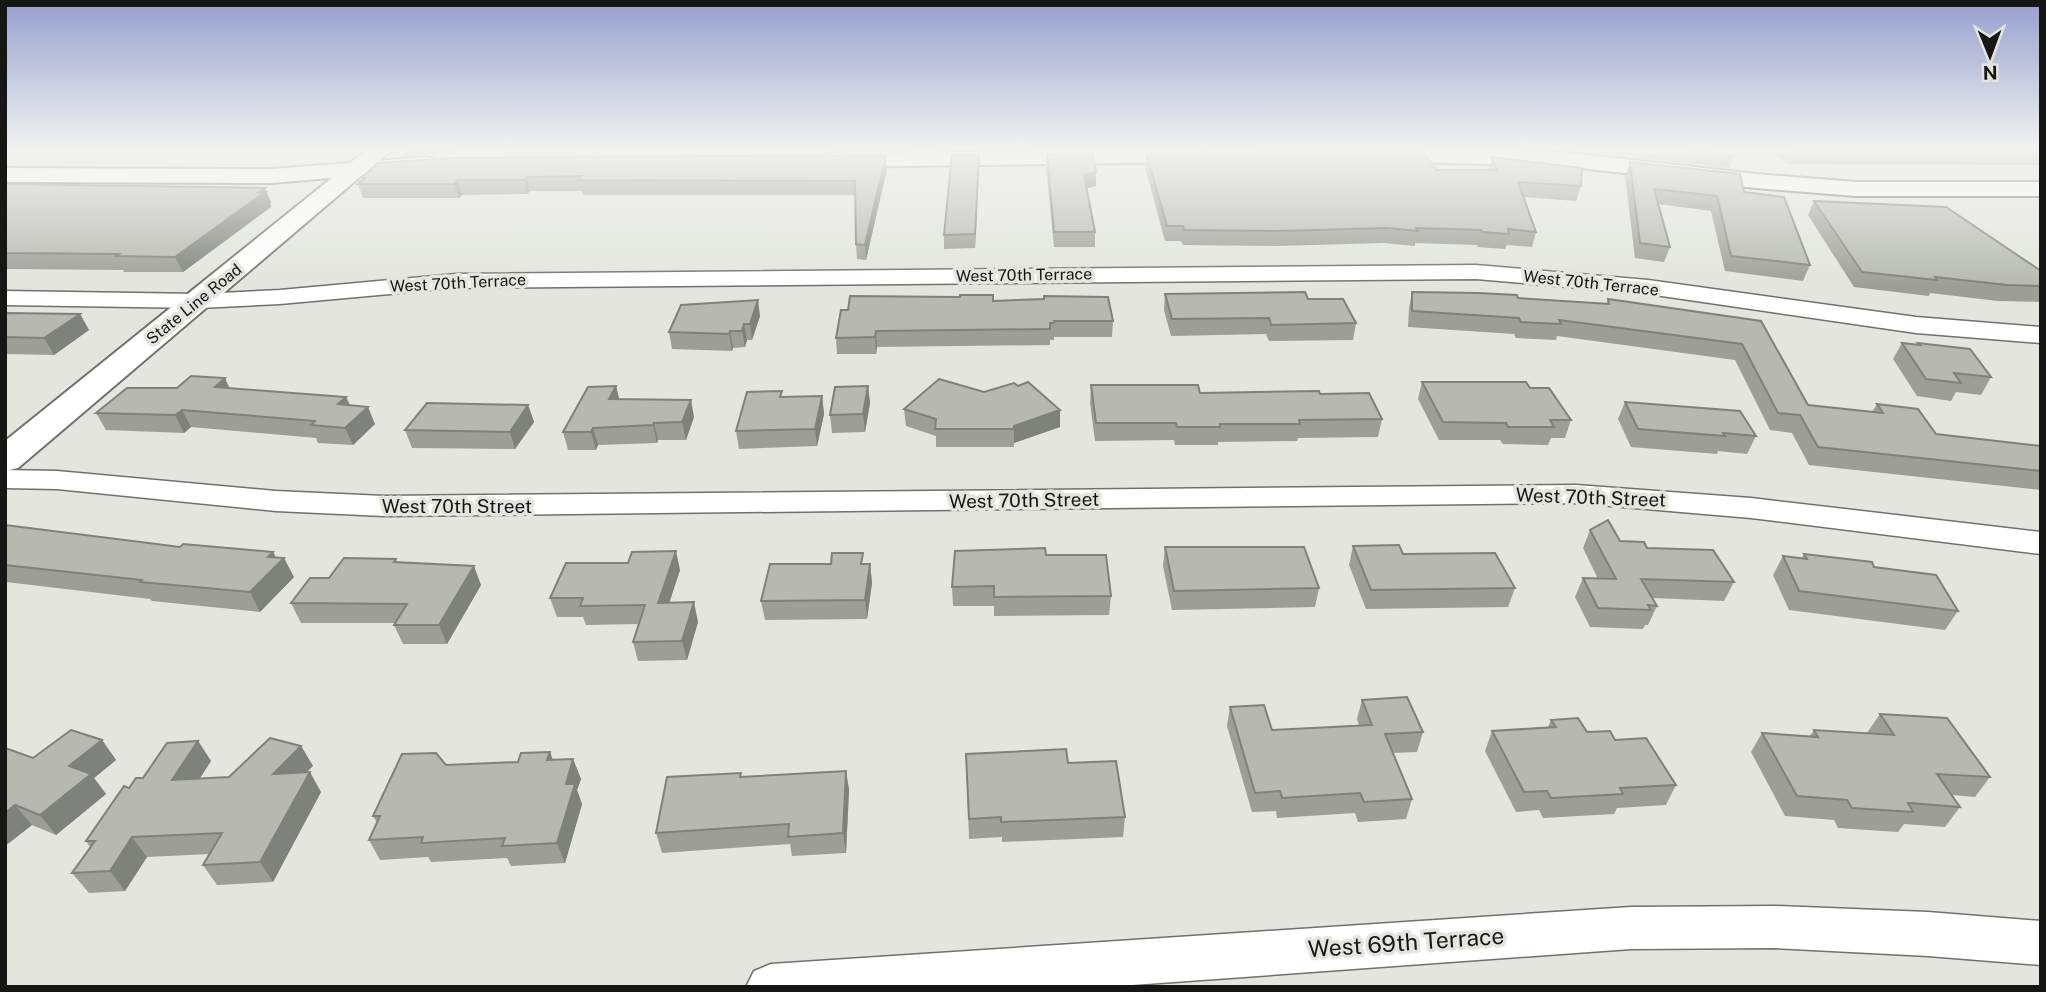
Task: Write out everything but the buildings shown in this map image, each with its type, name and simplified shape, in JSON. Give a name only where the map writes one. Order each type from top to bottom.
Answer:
[{"type":"street","name":"State Line Road","points":[[5,460],[327,194]]},
{"type":"street","name":"West 70th Terrace","points":[[5,298],[199,301],[468,281],[1476,272],[1636,286],[1916,325],[2041,335]]},
{"type":"street","name":"West 70th Street","points":[[5,480],[57,480],[276,501],[384,506],[1576,494],[1692,500],[1781,509],[2041,543]]},
{"type":"street","name":"West 69th Terrace","points":[[771,987],[1631,928],[1775,927],[1928,934],[2041,943]]}]
